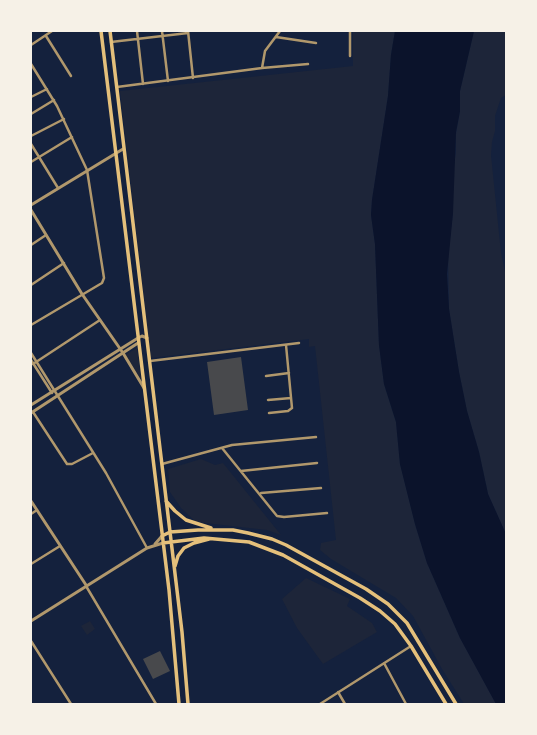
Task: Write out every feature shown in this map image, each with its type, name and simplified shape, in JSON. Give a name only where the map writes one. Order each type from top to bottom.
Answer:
[{"type":"main road","points":[[110,31],[171,540],[188,704]]},
{"type":"main road","points":[[100,32],[117,152],[138,343],[175,641],[179,704]]},
{"type":"main road","points":[[166,500],[175,511],[186,520],[216,530]]},
{"type":"main road","points":[[162,536],[170,532],[216,530],[241,531],[272,539],[308,557],[382,600],[407,623],[456,704]]},
{"type":"main road","points":[[163,543],[171,540],[215,538],[249,542],[282,555],[380,611],[395,624],[411,646],[446,704]]},
{"type":"main road","points":[[174,567],[178,556],[184,548],[194,543],[215,538]]},
{"type":"street","points":[[31,45],[52,31]]},
{"type":"street","points":[[137,31],[143,84]]},
{"type":"street","points":[[162,31],[168,81]]},
{"type":"street","points":[[262,68],[265,51],[280,31]]},
{"type":"street","points":[[350,31],[350,56]]},
{"type":"street","points":[[111,42],[188,32],[193,78]]},
{"type":"street","points":[[46,36],[71,76]]},
{"type":"street","points":[[275,36],[316,43]]},
{"type":"street","points":[[31,64],[54,100],[87,170],[104,280],[102,283],[31,325]]},
{"type":"street","points":[[117,87],[262,68],[308,64]]},
{"type":"street","points":[[31,98],[47,89]]},
{"type":"street","points":[[31,114],[54,100]]},
{"type":"street","points":[[31,136],[64,119]]},
{"type":"street","points":[[31,162],[72,137]]},
{"type":"street","points":[[31,144],[58,188]]},
{"type":"street","points":[[31,204],[123,149]]},
{"type":"street","points":[[31,210],[82,294],[123,353],[144,389]]},
{"type":"street","points":[[31,245],[46,235]]},
{"type":"street","points":[[31,285],[64,263]]},
{"type":"street","points":[[35,362],[100,320]]},
{"type":"street","points":[[31,405],[138,338],[142,336],[147,338]]},
{"type":"street","points":[[93,453],[72,464],[67,464],[32,413],[138,343]]},
{"type":"street","points":[[150,361],[299,343]]},
{"type":"street","points":[[269,413],[290,410],[291,398],[286,345]]},
{"type":"street","points":[[31,352],[35,362],[53,391],[58,396],[129,513],[147,548]]},
{"type":"street","points":[[31,360],[35,362]]},
{"type":"street","points":[[266,376],[288,373]]},
{"type":"street","points":[[268,400],[291,398]]},
{"type":"street","points":[[162,464],[238,444],[316,437]]},
{"type":"street","points":[[222,448],[278,516],[326,513]]},
{"type":"street","points":[[241,471],[317,463]]},
{"type":"street","points":[[260,493],[321,488]]},
{"type":"street","points":[[31,501],[86,585],[156,704]]},
{"type":"street","points":[[31,514],[37,510]]},
{"type":"street","points":[[155,544],[162,536]]},
{"type":"street","points":[[31,621],[147,548],[155,544],[163,543]]},
{"type":"street","points":[[31,564],[60,546]]},
{"type":"street","points":[[31,642],[71,704]]},
{"type":"street","points":[[320,704],[411,646]]},
{"type":"street","points":[[384,663],[406,704]]},
{"type":"street","points":[[338,692],[345,704]]},
{"type":"shaded area","points":[[353,31],[395,31],[391,55],[388,96],[371,215],[375,244],[379,345],[384,384],[396,422],[400,464],[415,524],[427,563],[460,638],[496,704],[464,704],[442,669],[413,616],[396,598],[331,559],[320,550],[321,543],[336,540],[315,346],[309,347],[309,339],[151,358],[120,91],[353,66]]},
{"type":"shaded area","points":[[395,31],[474,31],[460,91],[460,111],[456,132],[453,213],[447,274],[449,309],[467,411],[479,452],[488,494],[506,534],[506,704],[496,704],[460,638],[427,563],[415,524],[400,464],[396,422],[384,384],[379,345],[375,244],[371,215],[388,96],[391,55]]},
{"type":"shaded area","points":[[474,31],[506,31],[506,95],[501,98],[495,116],[495,131],[491,155],[501,253],[506,276],[506,534],[488,494],[479,452],[467,411],[449,309],[448,254],[453,213],[453,171],[456,152],[456,134],[460,111],[460,91]]},
{"type":"shaded area","points":[[137,348],[141,379],[125,355]]},
{"type":"shaded area","points":[[201,459],[215,465],[223,463],[281,535],[267,530],[196,522],[181,508],[170,492],[168,469]]},
{"type":"shaded area","points":[[306,578],[350,599],[347,606],[372,623],[377,632],[323,664],[297,628],[282,599]]},
{"type":"shaded area","points":[[90,621],[95,629],[87,635],[81,626]]},
{"type":"building","points":[[241,357],[248,410],[214,415],[207,362]]},
{"type":"building","points":[[160,651],[170,671],[153,679],[143,659]]}]
